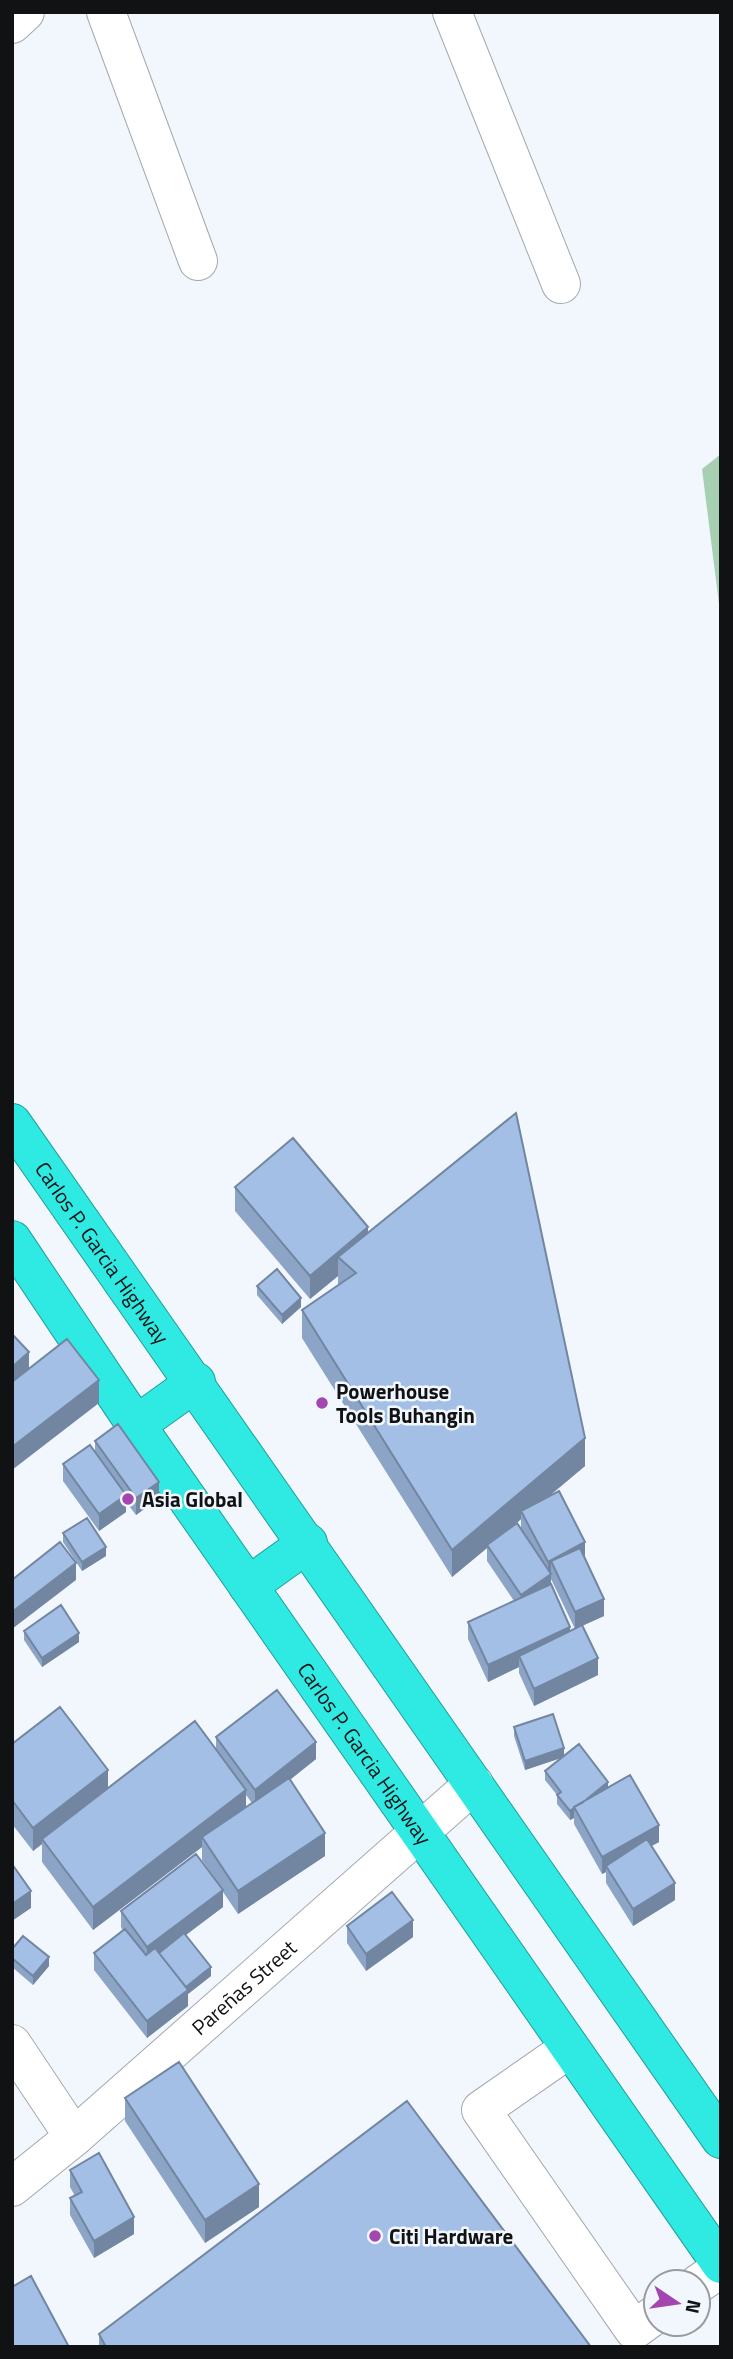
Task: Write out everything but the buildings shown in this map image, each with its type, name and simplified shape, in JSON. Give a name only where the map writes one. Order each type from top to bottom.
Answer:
[{"type":"highway","name":"Carlos P. Garcia Highway","points":[[14,1129],[196,1382],[474,1784],[718,2128]]},
{"type":"highway","name":"Carlos P. Garcia Highway","points":[[12,1240],[136,1425],[721,2266]]},
{"type":"highway","points":[[136,1425],[196,1382]]},
{"type":"highway","points":[[248,1586],[308,1543]]},
{"type":"street","points":[[12,24],[25,12]]},
{"type":"street","points":[[106,12],[198,261]]},
{"type":"street","points":[[452,12],[561,284]]},
{"type":"street","name":"Pareñas Street","points":[[12,2188],[74,2137],[474,1784]]},
{"type":"street","points":[[12,2043],[74,2137]]},
{"type":"street","points":[[570,2048],[481,2110],[634,2329],[642,2324]]},
{"type":"green space","points":[[721,454],[721,620],[702,469]]},
{"type":"place","name":"Powerhouse Tools Buhangin","points":[[322,1403]]},
{"type":"place","name":"Asia Global","points":[[128,1499]]},
{"type":"place","name":"Citi Hardware","points":[[375,2236]]}]
